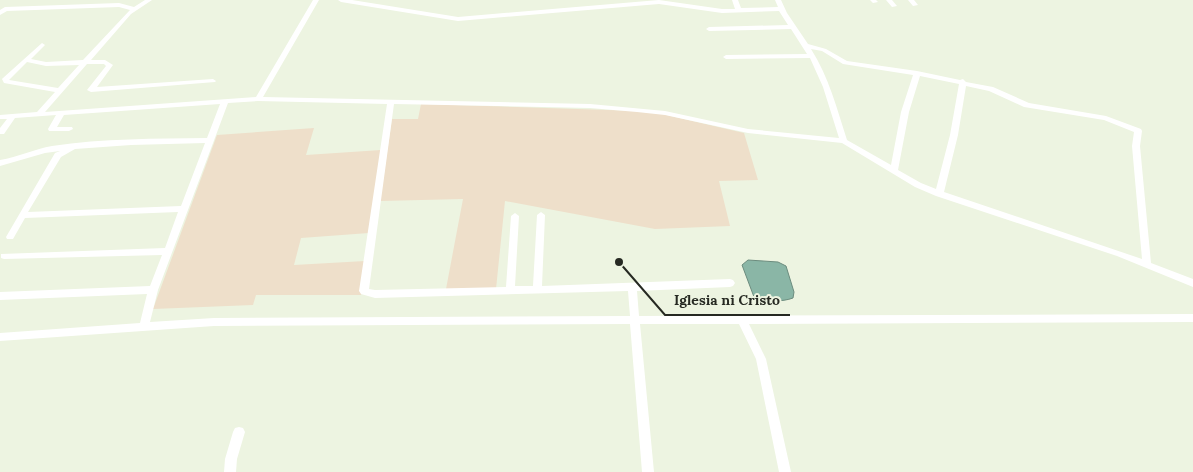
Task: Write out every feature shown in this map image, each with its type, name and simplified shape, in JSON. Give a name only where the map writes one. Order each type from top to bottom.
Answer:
[{"type":"street","points":[[38,114],[134,9],[148,0]]},
{"type":"street","points":[[258,99],[316,0]]},
{"type":"street","points":[[341,0],[458,19],[659,2],[715,10],[780,9]]},
{"type":"street","points":[[385,8],[390,0]]},
{"type":"street","points":[[734,0],[739,10]]},
{"type":"street","points":[[778,0],[780,9],[812,56],[844,141]]},
{"type":"street","points":[[889,0],[894,6]]},
{"type":"street","points":[[0,13],[4,9],[61,7],[98,8],[119,6],[134,9]]},
{"type":"street","points":[[709,29],[794,27]]},
{"type":"street","points":[[42,45],[6,79],[6,82],[58,90]]},
{"type":"street","points":[[806,46],[824,50],[845,63],[917,72],[963,81],[997,91],[1027,105],[1098,116],[1119,122],[1138,132],[1136,146],[1147,264]]},
{"type":"street","points":[[726,57],[812,56]]},
{"type":"street","points":[[26,60],[42,64],[105,62],[110,65],[91,90],[213,81]]},
{"type":"street","points":[[894,171],[905,112],[917,72]]},
{"type":"street","points":[[938,194],[954,135],[963,81]]},
{"type":"street","points":[[0,117],[258,99],[590,106],[665,113],[748,131],[844,141],[894,171],[938,194],[1147,264],[1193,283]]},
{"type":"street","points":[[144,327],[153,290],[225,101]]},
{"type":"street","points":[[391,102],[364,291],[375,294],[730,284]]},
{"type":"street","points":[[61,113],[52,129],[68,129]]},
{"type":"street","points":[[1,132],[12,117]]},
{"type":"street","points":[[0,163],[21,159],[42,151],[72,147],[210,140]]},
{"type":"street","points":[[10,236],[58,155],[72,147]]},
{"type":"street","points":[[22,215],[184,209]]},
{"type":"street","points":[[537,290],[540,215]]},
{"type":"street","points":[[510,291],[515,216]]},
{"type":"street","points":[[4,256],[168,250]]},
{"type":"street","points":[[632,287],[648,472]]},
{"type":"street","points":[[0,296],[153,290]]},
{"type":"street","points":[[0,337],[214,322],[528,319],[636,321],[1193,318]]},
{"type":"street","points":[[743,320],[745,332],[758,350],[761,359],[786,472]]},
{"type":"street","points":[[230,472],[240,432]]},
{"type":"shaded area","points":[[421,104],[658,113],[744,133],[758,180],[719,181],[730,226],[655,229],[505,201],[496,289],[446,289],[463,199],[380,201],[392,119],[418,119]]},
{"type":"shaded area","points":[[314,128],[306,155],[381,150],[369,233],[301,238],[294,265],[365,261],[361,295],[256,295],[253,305],[153,309],[217,135]]},
{"type":"shaded area","points":[[748,260],[778,262],[786,266],[794,292],[793,298],[774,301],[754,297],[742,265]]},
{"type":"place","name":"Iglesia ni Cristo","points":[[619,262]]}]
